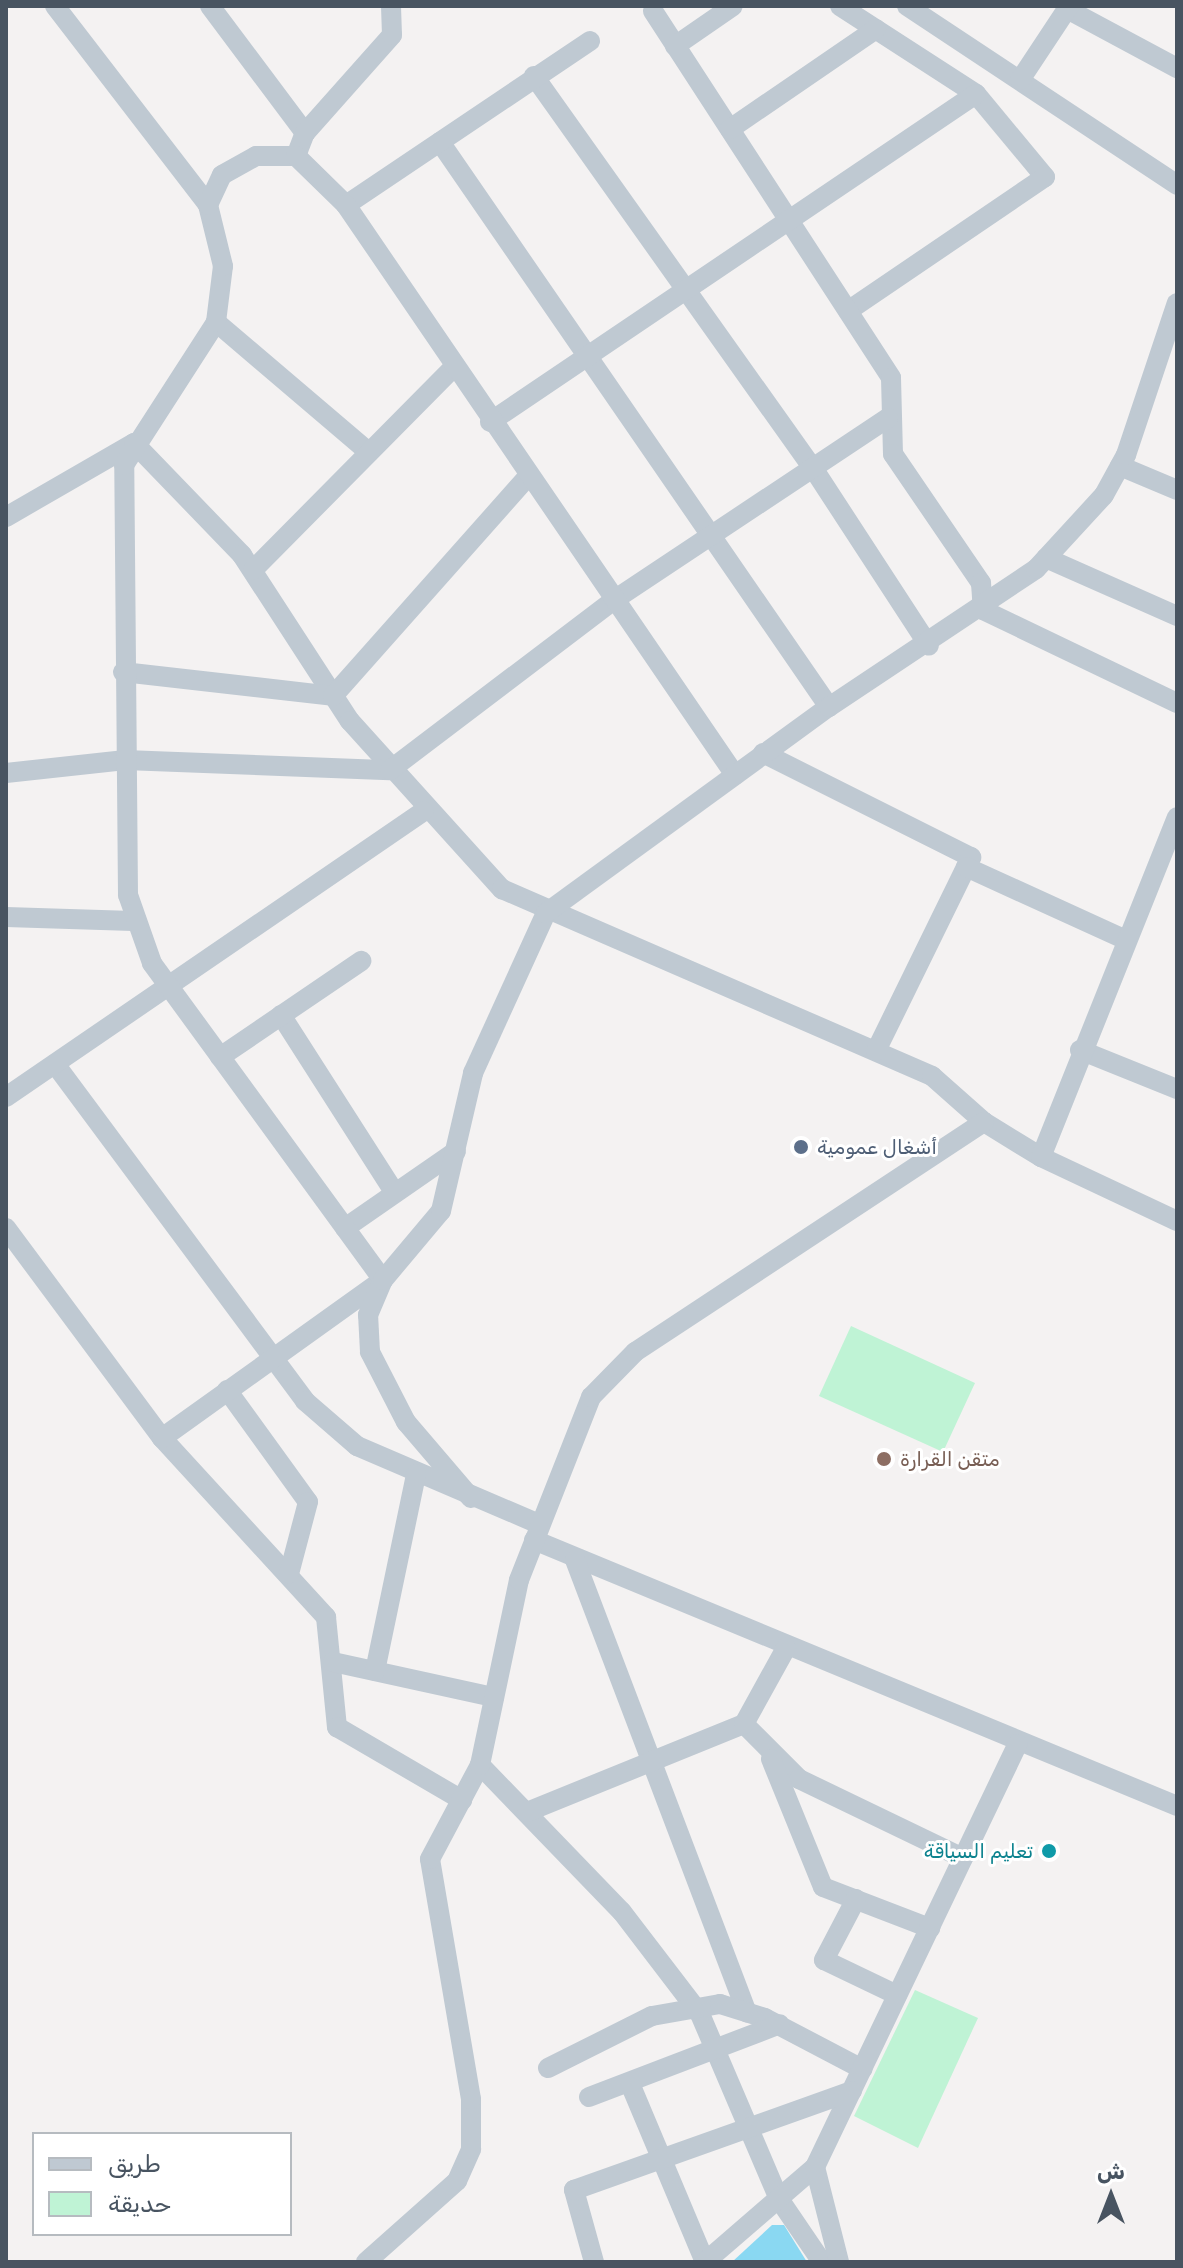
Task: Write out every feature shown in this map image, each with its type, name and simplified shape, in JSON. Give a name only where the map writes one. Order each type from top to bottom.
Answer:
[{"type":"street","points":[[55,6],[208,205],[223,266],[216,322],[134,443],[124,465],[120,518],[123,672],[133,921],[167,985],[383,1280]]},
{"type":"street","points":[[210,6],[305,133]]},
{"type":"street","points":[[296,156],[305,133],[392,35],[391,6]]},
{"type":"street","points":[[675,46],[733,6]]},
{"type":"street","points":[[840,6],[976,94],[1045,177],[848,311]]},
{"type":"street","points":[[907,6],[1177,185]]},
{"type":"street","points":[[1020,80],[1068,8],[1177,68]]},
{"type":"street","points":[[653,11],[891,378],[888,418],[893,454],[981,583],[983,610]]},
{"type":"street","points":[[730,129],[876,29]]},
{"type":"street","points":[[346,205],[590,41]]},
{"type":"street","points":[[534,76],[813,468],[929,646]]},
{"type":"street","points":[[490,422],[976,94]]},
{"type":"street","points":[[440,142],[829,707]]},
{"type":"street","points":[[208,205],[222,175],[256,156],[296,156],[346,205],[490,422],[735,775]]},
{"type":"street","points":[[162,1438],[269,1358],[383,1280],[441,1211],[473,1073],[546,913],[829,707],[983,610],[1046,558],[1104,495],[1120,466],[1177,303]]},
{"type":"street","points":[[216,322],[369,452]]},
{"type":"street","points":[[253,570],[454,367]]},
{"type":"street","points":[[6,773],[125,760],[390,770],[614,600],[888,418]]},
{"type":"street","points":[[6,517],[134,443]]},
{"type":"street","points":[[134,443],[253,570],[333,696],[424,811],[474,866],[546,913],[932,1076],[984,1122],[1041,1157],[1177,1221]]},
{"type":"street","points":[[1120,466],[1177,490]]},
{"type":"street","points":[[333,696],[528,476]]},
{"type":"street","points":[[1046,558],[1177,616]]},
{"type":"street","points":[[983,610],[1177,703]]},
{"type":"street","points":[[123,672],[333,696]]},
{"type":"street","points":[[763,753],[971,857],[876,1051]]},
{"type":"street","points":[[9,1089],[55,1064],[424,811]]},
{"type":"street","points":[[1041,1157],[1080,1050],[1126,940],[1169,860],[1177,817]]},
{"type":"street","points":[[966,867],[1126,940]]},
{"type":"street","points":[[6,917],[133,921]]},
{"type":"street","points":[[220,1057],[361,961]]},
{"type":"street","points":[[281,1015],[395,1193]]},
{"type":"street","points":[[1080,1050],[1177,1089]]},
{"type":"street","points":[[55,1064],[269,1358],[357,1446],[471,1498],[536,1532],[575,1560],[1018,1744],[1177,1806]]},
{"type":"street","points":[[366,2262],[457,2181],[471,2149],[471,2099],[430,1859],[480,1765],[507,1621],[536,1532],[606,1374],[984,1122]]},
{"type":"street","points":[[345,1228],[456,1151]]},
{"type":"street","points":[[6,1228],[162,1438],[326,1617],[333,1662],[337,1727],[462,1800]]},
{"type":"street","points":[[383,1280],[368,1315],[370,1352],[406,1422],[471,1498]]},
{"type":"street","points":[[227,1390],[308,1502],[289,1574]]},
{"type":"street","points":[[375,1671],[416,1474]]},
{"type":"street","points":[[575,1560],[747,2012]]},
{"type":"street","points":[[527,1812],[653,1764],[744,1724],[786,1648]]},
{"type":"street","points":[[333,1662],[494,1697]]},
{"type":"street","points":[[744,1724],[770,1755],[847,1805],[963,1858]]},
{"type":"street","points":[[631,2086],[705,2262],[815,2167],[1018,1744]]},
{"type":"street","points":[[770,1755],[823,1887],[930,1928]]},
{"type":"street","points":[[480,1765],[622,1912],[694,2005],[779,2199],[822,2262]]},
{"type":"street","points":[[856,1899],[824,1960],[897,1995]]},
{"type":"street","points":[[548,2068],[652,2016],[694,2005],[747,2012],[780,2024],[862,2069]]},
{"type":"street","points":[[589,2097],[631,2086],[717,2053],[780,2024]]},
{"type":"street","points":[[594,2262],[574,2190],[661,2154],[852,2091]]},
{"type":"street","points":[[815,2167],[839,2262]]},
{"type":"green space","points":[[851,1326],[975,1383],[943,1452],[819,1396]]},
{"type":"green space","points":[[915,1990],[978,2018],[918,2148],[854,2116]]},
{"type":"water","points":[[772,2225],[784,2225],[807,2262],[732,2262]]},
{"type":"place","name":"أشغال عمومية","points":[[801,1147]]},
{"type":"place","name":"متقن القرارة","points":[[884,1459]]},
{"type":"place","name":"تعليم السياقة","points":[[1049,1851]]}]
